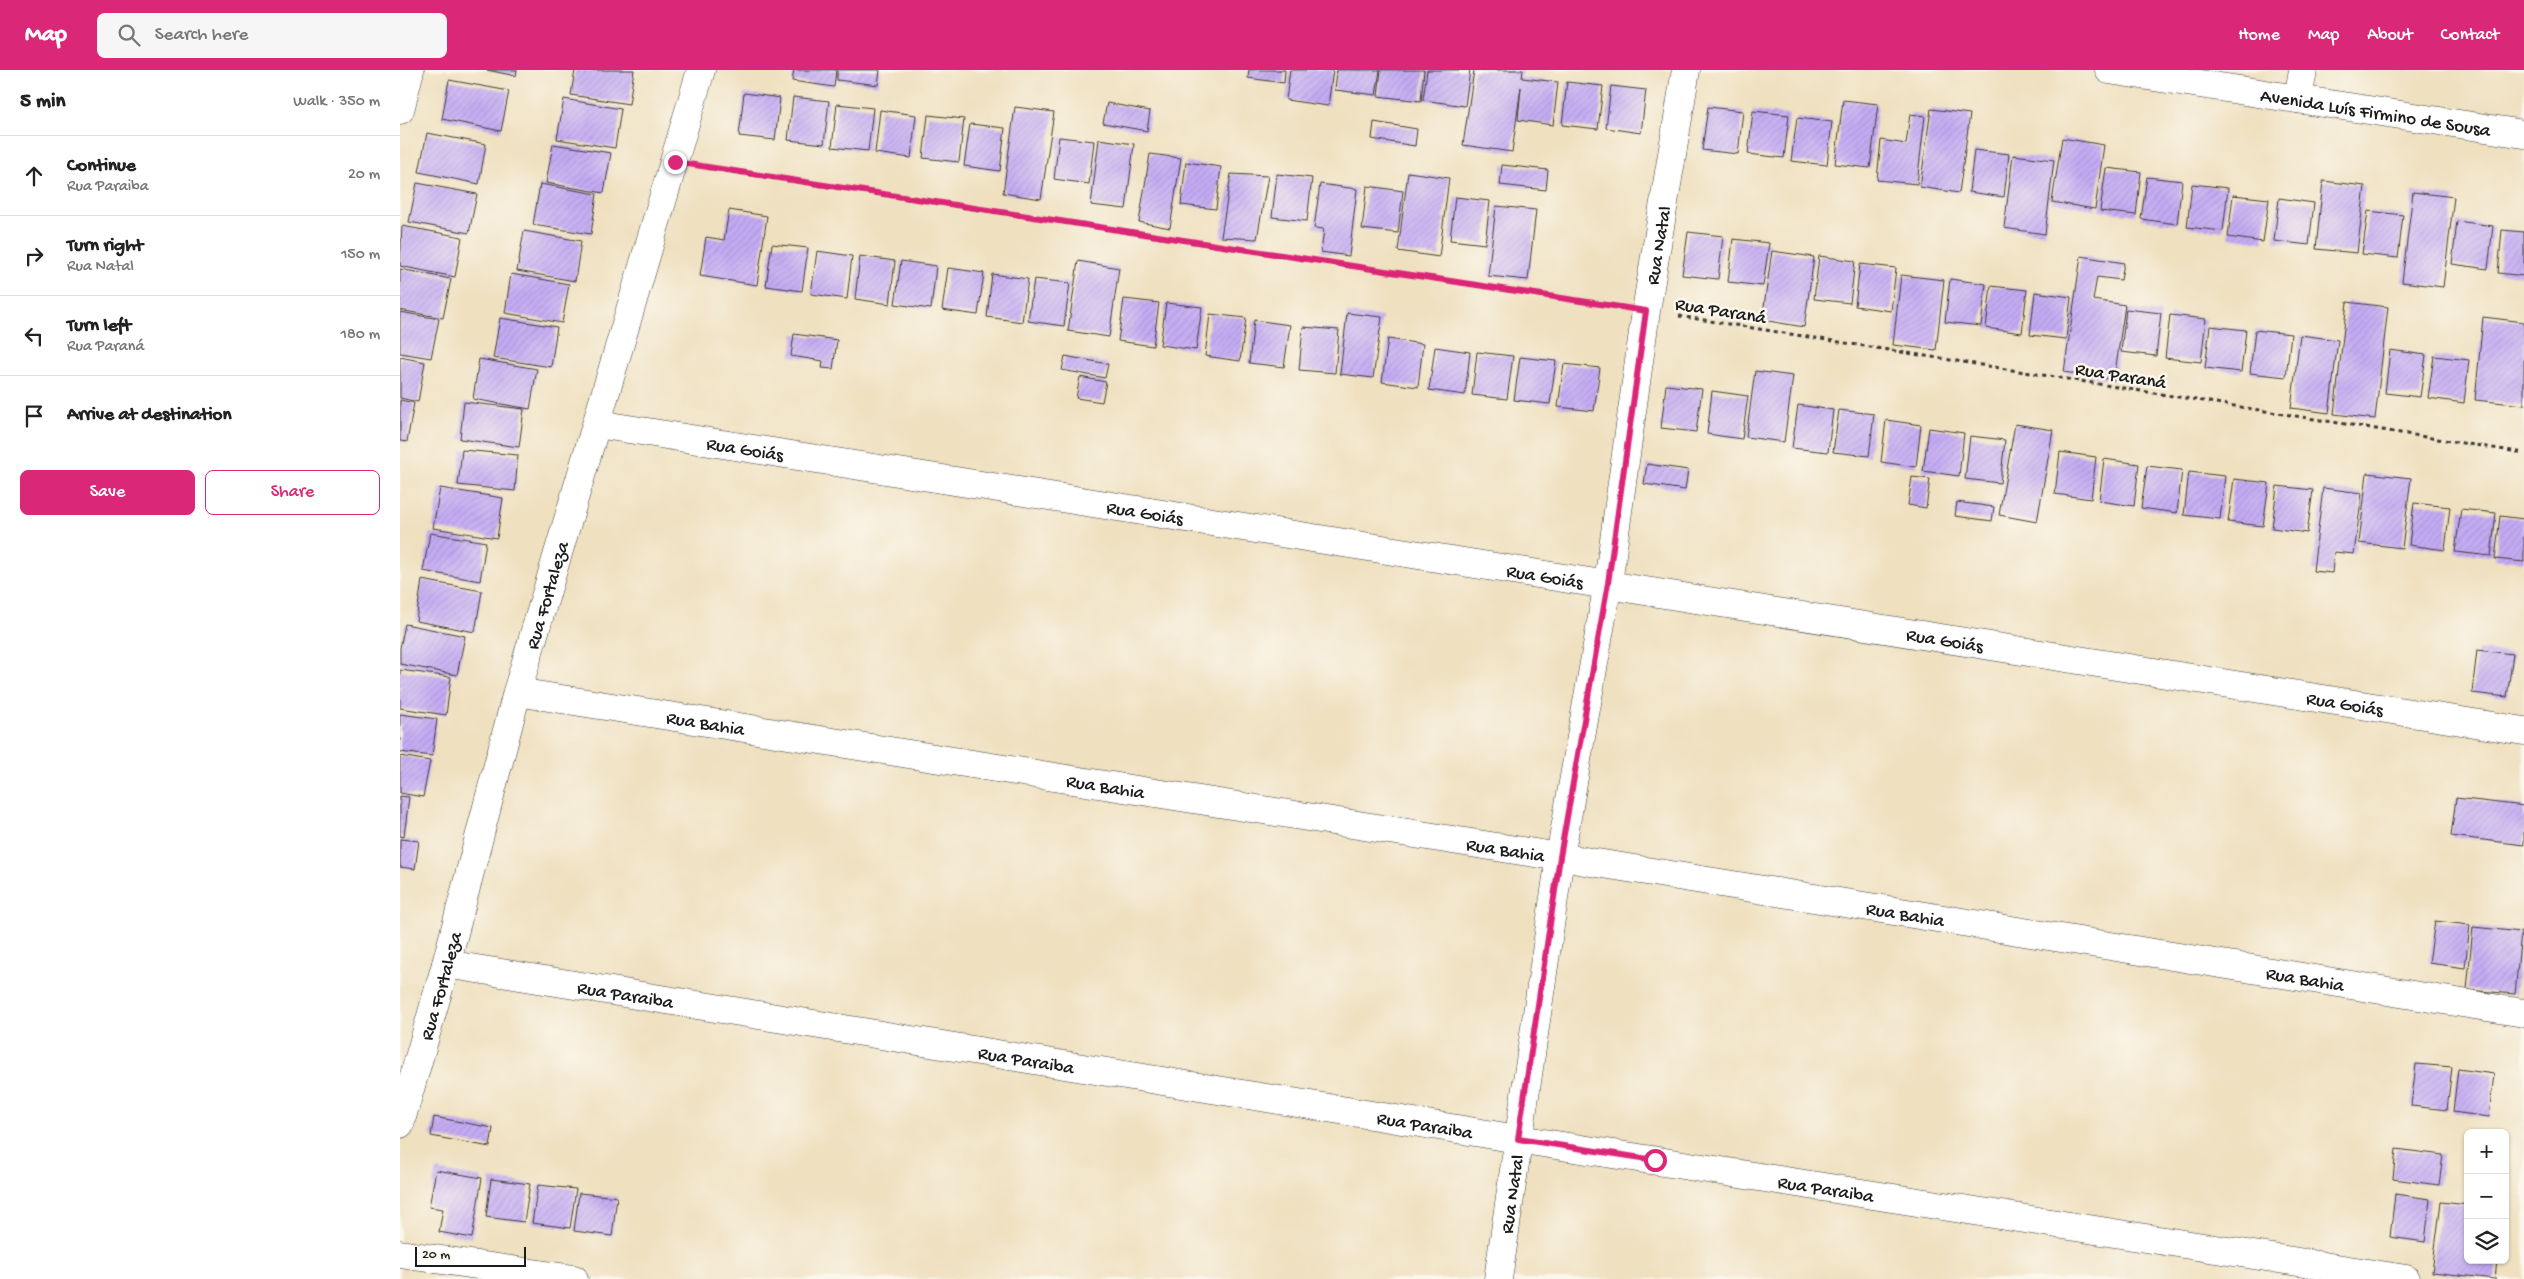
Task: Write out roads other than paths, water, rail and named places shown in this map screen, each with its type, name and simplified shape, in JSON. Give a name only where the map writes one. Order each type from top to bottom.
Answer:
[{"type":"street","points":[[400,110],[410,70]]},
{"type":"street","name":"Rua Fortaleza","points":[[400,1124],[446,964],[517,692],[701,70]]},
{"type":"street","name":"Rua Natal","points":[[1498,1279],[1560,857],[1608,583],[1646,311],[1686,70]]},
{"type":"street","name":"Avenida Luís Firmino de Sousa","points":[[2109,70],[2524,134]]},
{"type":"street","points":[[2298,99],[2303,70]]},
{"type":"street","name":"Rua Goiás","points":[[597,424],[1608,583],[2524,731]]},
{"type":"street","name":"Rua Bahia","points":[[517,692],[1560,857],[2524,1013]]},
{"type":"street","name":"Rua Paraiba","points":[[446,964],[1518,1139],[2406,1279]]},
{"type":"street","points":[[400,1254],[574,1279]]}]
